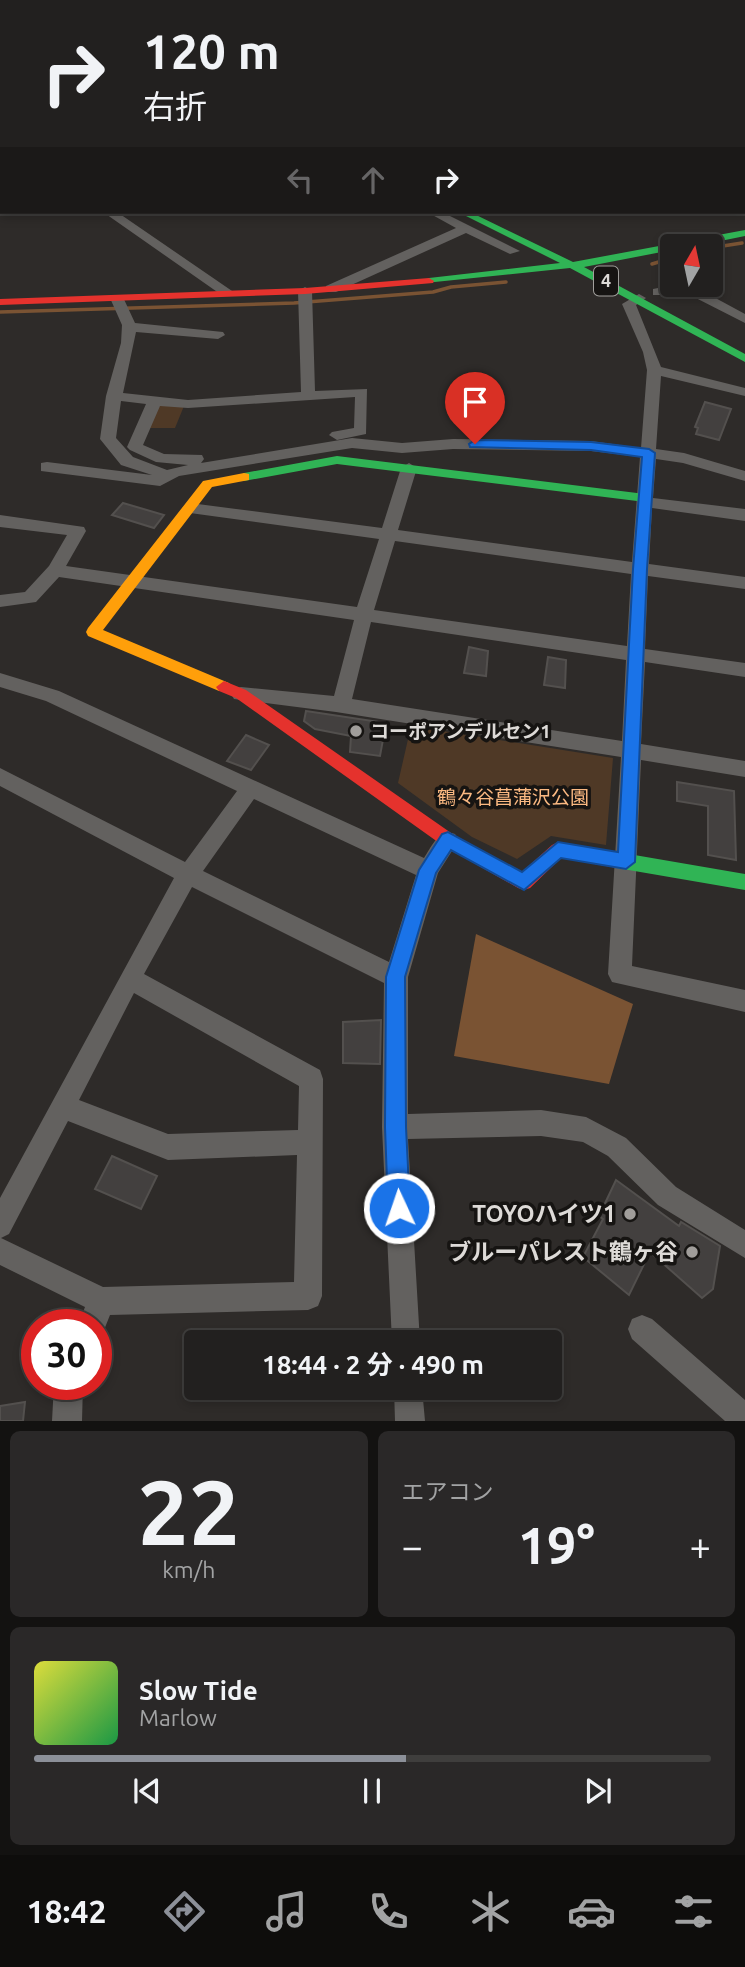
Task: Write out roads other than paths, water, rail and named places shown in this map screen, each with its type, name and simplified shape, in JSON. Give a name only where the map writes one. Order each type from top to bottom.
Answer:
[{"type":"main road","name":"4","points":[[497,214],[724,327]]},
{"type":"main road","name":"4","points":[[464,220],[573,265],[639,298],[745,359]]},
{"type":"main road","points":[[0,302],[120,305],[229,293],[305,299],[331,289],[598,262],[745,233]]},
{"type":"main road","points":[[645,500],[337,460],[208,484],[93,632],[241,694],[448,840],[524,882],[558,850],[745,881]]},
{"type":"street","points":[[112,214],[229,293]]},
{"type":"street","points":[[441,214],[464,220],[514,251]]},
{"type":"street","points":[[331,289],[464,220]]},
{"type":"street","points":[[658,292],[692,291],[745,320]]},
{"type":"street","points":[[639,298],[629,304],[650,352],[654,370],[640,569],[620,974],[745,1001]]},
{"type":"street","points":[[305,299],[308,396]]},
{"type":"street","points":[[120,305],[129,327],[127,348],[113,396],[108,439],[127,460],[168,474],[352,443],[402,448],[453,444],[591,446],[684,458],[745,476]]},
{"type":"street","points":[[129,327],[194,329],[218,335]]},
{"type":"street","points":[[654,370],[745,392]]},
{"type":"street","points":[[113,396],[188,404],[362,392],[361,431],[186,461],[170,460],[142,452],[135,447],[155,401]]},
{"type":"street","points":[[47,467],[160,481],[168,474]]},
{"type":"street","points":[[341,705],[364,614],[391,535],[409,468]]},
{"type":"street","points":[[645,500],[745,515]]},
{"type":"street","points":[[190,508],[745,583]]},
{"type":"street","points":[[0,521],[78,531],[55,570],[30,598],[0,601]]},
{"type":"street","points":[[55,570],[745,670]]},
{"type":"street","points":[[0,680],[52,696],[249,790],[428,870]]},
{"type":"street","points":[[241,694],[341,705],[745,769]]},
{"type":"street","points":[[0,776],[188,874],[396,977]]},
{"type":"street","points":[[0,1225],[188,874],[249,790]]},
{"type":"street","points":[[405,1330],[395,1127],[396,977],[428,870],[448,840]]},
{"type":"street","points":[[112,1312],[308,1296],[311,1079],[131,979]]},
{"type":"street","points":[[63,1106],[168,1147],[311,1142]]},
{"type":"street","points":[[395,1127],[541,1124],[586,1130],[617,1147],[667,1196],[745,1245]]},
{"type":"street","points":[[0,1251],[91,1309]]},
{"type":"street","points":[[642,1329],[745,1419]]},
{"type":"street","points":[[67,1421],[68,1400]]},
{"type":"street","points":[[409,1400],[410,1421]]},
{"type":"waterway","points":[[723,246],[742,243]]},
{"type":"waterway","points":[[652,264],[660,262]]},
{"type":"waterway","points":[[0,312],[294,303],[433,292],[451,287],[506,282]]},
{"type":"place","name":"コーポアンデルセン1","points":[[356,731]]},
{"type":"place","name":"TOYOハイツ1","points":[[630,1214]]},
{"type":"place","name":"ブルーパレスト鶴ヶ谷","points":[[692,1252]]},
{"type":"park label","name":"鶴々谷菖蒲沢公園","points":[[513,797]]}]
